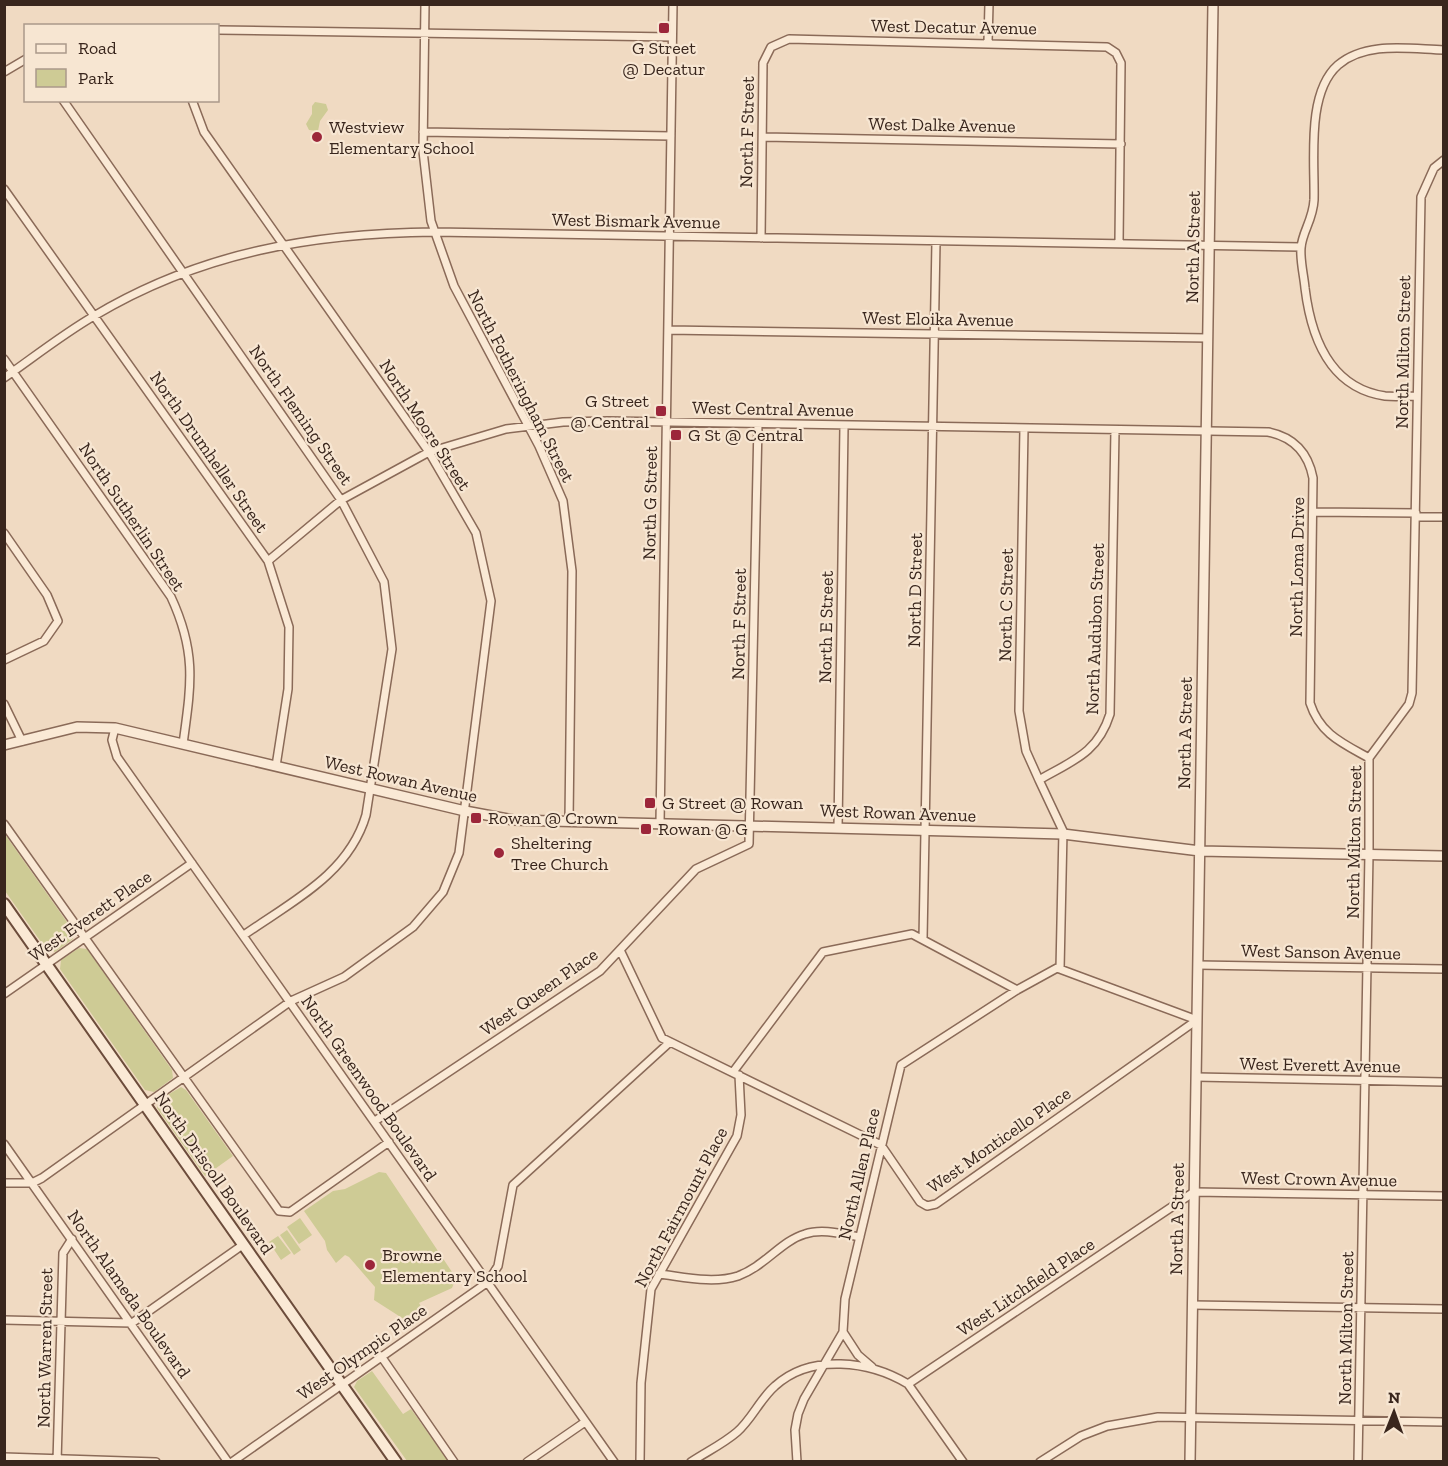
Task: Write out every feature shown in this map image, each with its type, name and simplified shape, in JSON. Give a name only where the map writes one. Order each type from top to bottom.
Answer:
[{"type":"main road","name":"North Driscoll Boulevard","points":[[4,904],[396,1461]]},
{"type":"street","name":"North Fotheringham Street","points":[[425,4],[423,132],[428,199],[435,232],[454,286],[526,426],[539,446],[562,501],[572,572],[569,821]]},
{"type":"street","name":"North G Street","points":[[660,823],[673,4]]},
{"type":"street","points":[[988,42],[989,4]]},
{"type":"street","name":"North A Street","points":[[1190,1461],[1213,4]]},
{"type":"street","points":[[219,30],[672,37]]},
{"type":"street","name":"West Decatur Avenue","points":[[789,39],[1096,45],[1116,53],[1121,69],[1121,144]]},
{"type":"street","name":"North F Street","points":[[760,238],[764,137],[763,63],[771,47],[779,41],[789,39]]},
{"type":"street","points":[[1417,396],[1385,396],[1361,388],[1343,378],[1324,356],[1314,335],[1308,314],[1301,247],[1313,216],[1317,101],[1335,68],[1360,52],[1378,49],[1443,50]]},
{"type":"street","points":[[4,72],[24,60]]},
{"type":"street","name":"North Fleming Street","points":[[64,102],[341,500],[384,582],[392,649],[361,833],[341,864],[244,935]]},
{"type":"street","name":"North Moore Street","points":[[32,1183],[291,1001],[344,977],[413,927],[431,909],[452,872],[459,853],[491,602],[476,533],[429,452],[204,132],[193,102]]},
{"type":"street","points":[[423,132],[671,136]]},
{"type":"street","name":"West Dalke Avenue","points":[[764,137],[1121,144]]},
{"type":"street","points":[[1119,242],[1121,144]]},
{"type":"street","name":"North Milton Street","points":[[1358,1461],[1369,758],[1409,704],[1412,693],[1421,196],[1434,168],[1443,160]]},
{"type":"street","name":"North Drumheller Street","points":[[4,189],[268,561],[289,627],[288,689],[276,766]]},
{"type":"street","name":"West Bismark Avenue","points":[[4,378],[94,316],[184,273],[283,243],[376,232],[936,242],[1119,242],[1301,247]]},
{"type":"street","name":"North D Street","points":[[923,939],[936,242]]},
{"type":"street","name":"West Eloika Avenue","points":[[668,330],[1208,338]]},
{"type":"street","name":"North Sutherlin Street","points":[[4,359],[171,597],[178,612],[188,642],[191,683],[183,744]]},
{"type":"street","name":"West Central Avenue","points":[[268,561],[341,500],[429,452],[506,429],[526,426],[582,422],[667,422],[1207,431]]},
{"type":"street","name":"North F Street","points":[[750,825],[758,424]]},
{"type":"street","name":"North E Street","points":[[838,828],[844,426]]},
{"type":"street","name":"North C Street","points":[[1024,428],[1019,711],[1026,752],[1039,780]]},
{"type":"street","name":"North Audubon Street","points":[[1039,780],[1092,749],[1104,734],[1110,714],[1115,430]]},
{"type":"street","name":"North Loma Drive","points":[[1207,431],[1268,432],[1281,435],[1295,443],[1311,468],[1314,512],[1310,703],[1320,725],[1329,736],[1369,758]]},
{"type":"street","points":[[1314,512],[1443,518]]},
{"type":"street","points":[[4,532],[47,595],[58,621],[44,641],[4,660]]},
{"type":"street","points":[[4,704],[22,741]]},
{"type":"street","name":"West Rowan Avenue","points":[[4,745],[77,726],[115,728],[465,811],[513,820],[1063,834],[1200,851],[1443,855]]},
{"type":"street","name":"North Greenwood Boulevard","points":[[115,728],[112,740],[117,757],[614,1461]]},
{"type":"street","points":[[1039,780],[1062,827],[1063,834],[1059,969],[1197,1020]]},
{"type":"street","name":"North Driscoll Boulevard","points":[[4,824],[276,1208],[282,1213],[290,1212],[389,1142]]},
{"type":"street","name":"West Queen Place","points":[[375,1121],[600,971],[696,869],[746,847],[750,840],[750,825]]},
{"type":"street","name":"West Everett Place","points":[[4,994],[192,863]]},
{"type":"street","points":[[736,1073],[820,953],[909,934],[923,939],[1017,990]]},
{"type":"street","points":[[488,1282],[498,1266],[513,1185],[670,1042],[659,1035],[620,950]]},
{"type":"street","name":"West Sanson Avenue","points":[[1198,964],[1443,969]]},
{"type":"street","name":"North Allen Place","points":[[797,1461],[795,1430],[798,1414],[843,1332],[845,1299],[902,1065],[1017,990],[1059,969]]},
{"type":"street","name":"West Monticello Place","points":[[670,1042],[881,1145],[920,1202],[931,1206],[1197,1020]]},
{"type":"street","name":"North Fairmount Place","points":[[640,1461],[641,1383],[648,1300],[659,1274],[737,1136],[741,1115],[736,1073]]},
{"type":"street","name":"West Everett Avenue","points":[[1196,1077],[1443,1082]]},
{"type":"street","name":"North Alameda Boulevard","points":[[4,1144],[230,1461]]},
{"type":"street","points":[[4,1183],[32,1183]]},
{"type":"street","name":"West Crown Avenue","points":[[1194,1192],[1443,1196]]},
{"type":"street","name":"West Litchfield Place","points":[[908,1384],[1194,1192]]},
{"type":"street","points":[[659,1274],[701,1279],[735,1277],[763,1264],[803,1234],[827,1232],[860,1237]]},
{"type":"street","name":"North Warren Street","points":[[57,1460],[63,1253],[72,1239]]},
{"type":"street","points":[[4,1320],[132,1323],[244,1244]]},
{"type":"street","name":"West Olympic Place","points":[[230,1461],[488,1282]]},
{"type":"street","points":[[1192,1305],[1443,1309]]},
{"type":"street","points":[[843,1332],[858,1355],[873,1367],[908,1384],[963,1461]]},
{"type":"street","points":[[381,1356],[454,1461]]},
{"type":"street","points":[[691,1461],[738,1431],[774,1386],[789,1376],[823,1366],[873,1367]]},
{"type":"street","points":[[1040,1461],[1081,1436],[1107,1426],[1158,1417],[1443,1422]]},
{"type":"street","points":[[527,1461],[585,1422]]},
{"type":"street","points":[[4,1457],[156,1461]]},
{"type":"green space","points":[[315,102],[326,104],[328,110],[320,121],[318,131],[309,130],[306,124]]},
{"type":"green space","points":[[4,833],[74,932],[73,939],[55,952],[46,949],[5,891]]},
{"type":"green space","points":[[79,948],[87,949],[172,1070],[173,1078],[154,1092],[145,1090],[60,969],[61,960]]},
{"type":"green space","points":[[181,1087],[186,1090],[233,1156],[205,1176],[157,1108],[159,1100]]},
{"type":"green space","points":[[379,1172],[386,1173],[456,1278],[452,1288],[419,1303],[426,1315],[413,1325],[374,1300],[375,1287],[349,1257],[345,1255],[336,1263],[327,1250],[325,1241],[304,1211],[333,1191],[345,1189]]},
{"type":"green space","points":[[300,1218],[312,1235],[299,1244],[287,1227]]},
{"type":"green space","points":[[287,1230],[301,1250],[294,1255],[280,1235]]},
{"type":"green space","points":[[278,1236],[291,1253],[281,1260],[269,1242]]},
{"type":"green space","points":[[372,1371],[403,1414],[411,1409],[448,1461],[407,1461],[354,1387],[357,1381]]},
{"type":"place","name":"G Street @ Decatur","points":[[664,28]]},
{"type":"place","name":"Westview Elementary School","points":[[317,137]]},
{"type":"place","name":"G Street @ Central","points":[[661,411]]},
{"type":"place","name":"G St @ Central","points":[[676,435]]},
{"type":"place","name":"G Street @ Rowan","points":[[650,803]]},
{"type":"place","name":"Rowan @ Crown","points":[[476,818]]},
{"type":"place","name":"Rowan @ G","points":[[646,829]]},
{"type":"place","name":"Sheltering Tree Church","points":[[499,853]]},
{"type":"place","name":"Browne Elementary School","points":[[370,1265]]}]
